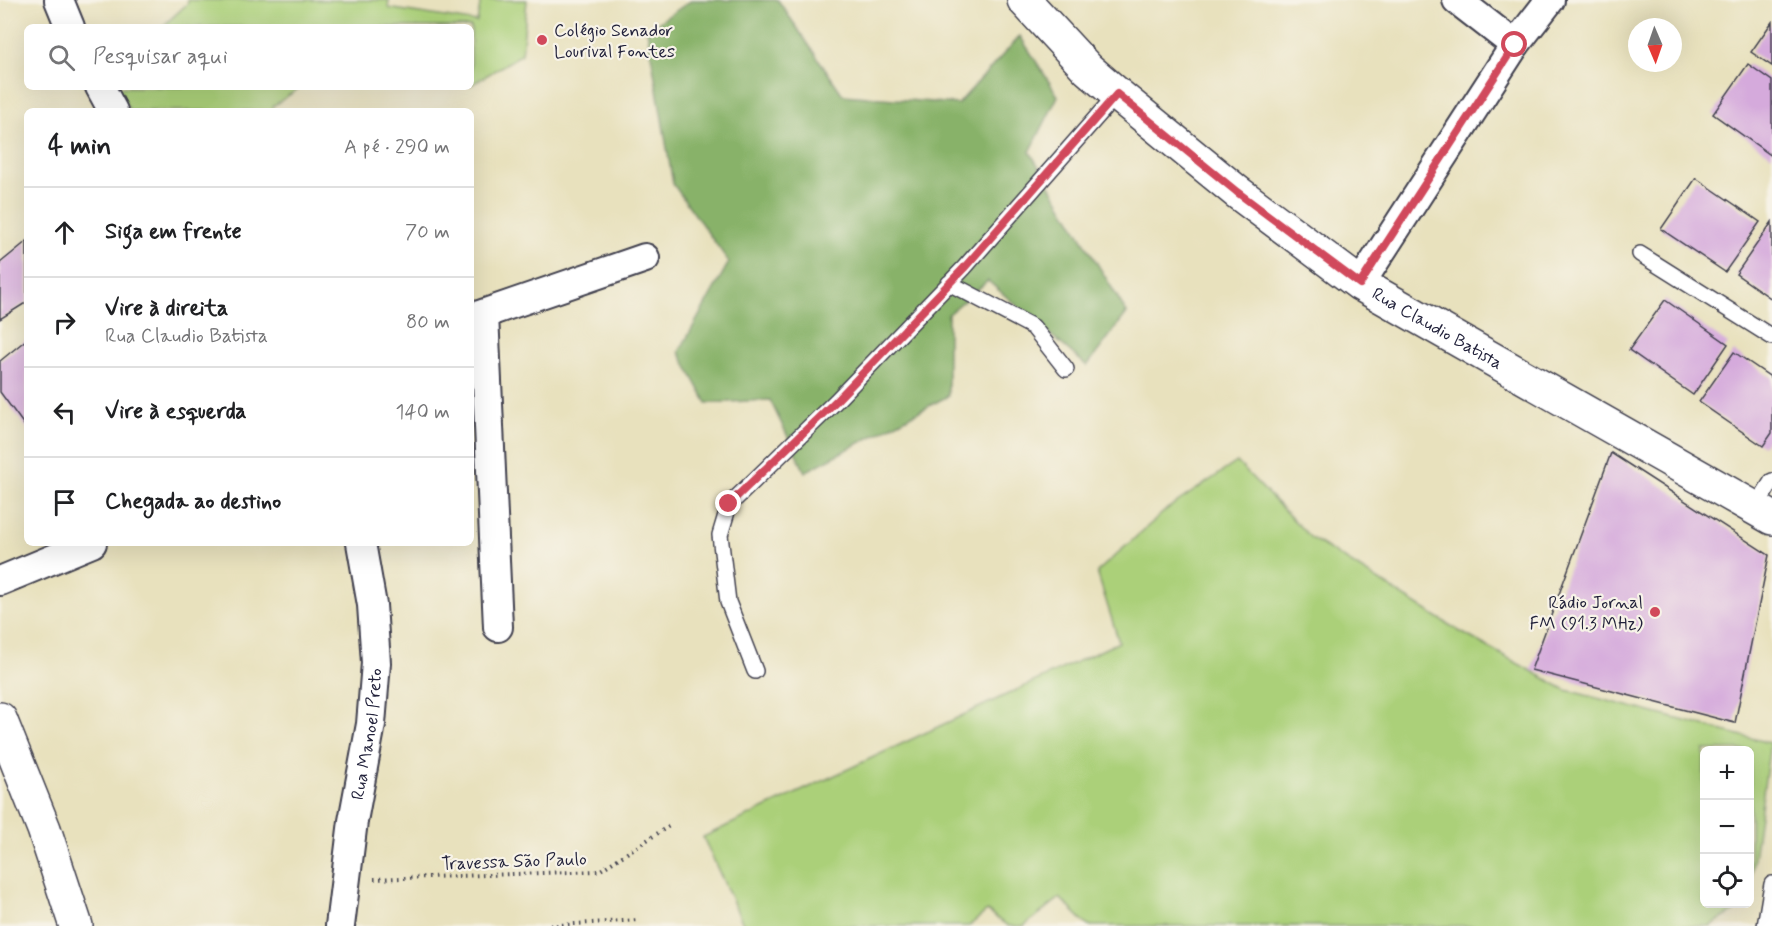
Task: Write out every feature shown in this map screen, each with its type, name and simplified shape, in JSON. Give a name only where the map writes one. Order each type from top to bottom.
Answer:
[{"type":"main road","name":"Rua Claudio Batista","points":[[1024,0],[1088,69],[1117,94],[1237,192],[1360,284],[1764,513]]},
{"type":"main road","points":[[0,719],[44,829],[76,926]]},
{"type":"street","points":[[59,0],[69,24]]},
{"type":"street","points":[[1457,0],[1515,45]]},
{"type":"street","points":[[1360,284],[1515,45],[1550,0]]},
{"type":"street","points":[[102,90],[111,108]]},
{"type":"street","points":[[498,627],[478,316],[645,258]]},
{"type":"street","points":[[0,581],[85,546]]},
{"type":"street","name":"Rua Manoel Preto","points":[[340,926],[353,821],[371,724],[376,663],[370,585],[362,546]]},
{"type":"lane","points":[[755,671],[728,602],[720,535],[729,504],[836,401],[949,283],[1117,94]]},
{"type":"lane","points":[[1640,254],[1772,337]]},
{"type":"lane","points":[[949,283],[1033,327],[1066,369]]},
{"type":"lane","points":[[1764,513],[1772,481]]},
{"type":"lane","points":[[1765,926],[1772,884]]},
{"type":"path","name":"Travessa São Paulo","points":[[346,880],[599,871],[669,826]]},
{"type":"path","points":[[544,926],[638,920]]},
{"type":"green space","points":[[187,0],[389,0],[388,8],[477,22],[481,0],[527,0],[522,54],[474,83],[474,24],[165,24],[188,3]]},
{"type":"green space","points":[[692,0],[778,0],[843,95],[958,104],[1020,36],[1058,96],[1030,152],[1127,313],[1087,366],[988,281],[948,314],[948,396],[805,472],[770,400],[707,403],[679,352],[729,262],[673,184],[647,30]]},
{"type":"green space","points":[[117,90],[297,90],[273,106],[273,108],[128,108]]},
{"type":"green space","points":[[1237,462],[1311,538],[1459,631],[1566,690],[1770,743],[1754,858],[1754,746],[1700,746],[1700,908],[1739,908],[1710,926],[1088,926],[1060,898],[1024,926],[1008,926],[987,911],[969,926],[744,926],[703,837],[1119,642],[1097,572],[1167,509]]},
{"type":"building","points":[[1772,22],[1772,66],[1751,52]]},
{"type":"building","points":[[1748,64],[1772,81],[1772,156],[1713,114]]},
{"type":"building","points":[[1696,178],[1760,222],[1725,272],[1661,229]]},
{"type":"building","points":[[1772,222],[1772,299],[1736,274]]},
{"type":"building","points":[[24,243],[24,304],[0,319],[0,263]]},
{"type":"building","points":[[1665,300],[1728,344],[1693,395],[1629,350]]},
{"type":"building","points":[[24,341],[24,425],[0,392],[0,361]]},
{"type":"building","points":[[1734,352],[1772,378],[1772,433],[1763,446],[1699,402]]},
{"type":"building","name":"Rádio Jornal FM (91.3 MHz)","points":[[1611,453],[1769,555],[1735,723],[1531,670]]},
{"type":"place","name":"Colégio Senador Lourival Fontes","points":[[542,40]]},
{"type":"place","name":"Rádio Jornal FM (91.3 MHz)","points":[[1655,612]]},
{"type":"route","points":[[729,504],[836,401],[964,268],[1117,94],[1237,192],[1360,284],[1515,45]]}]
